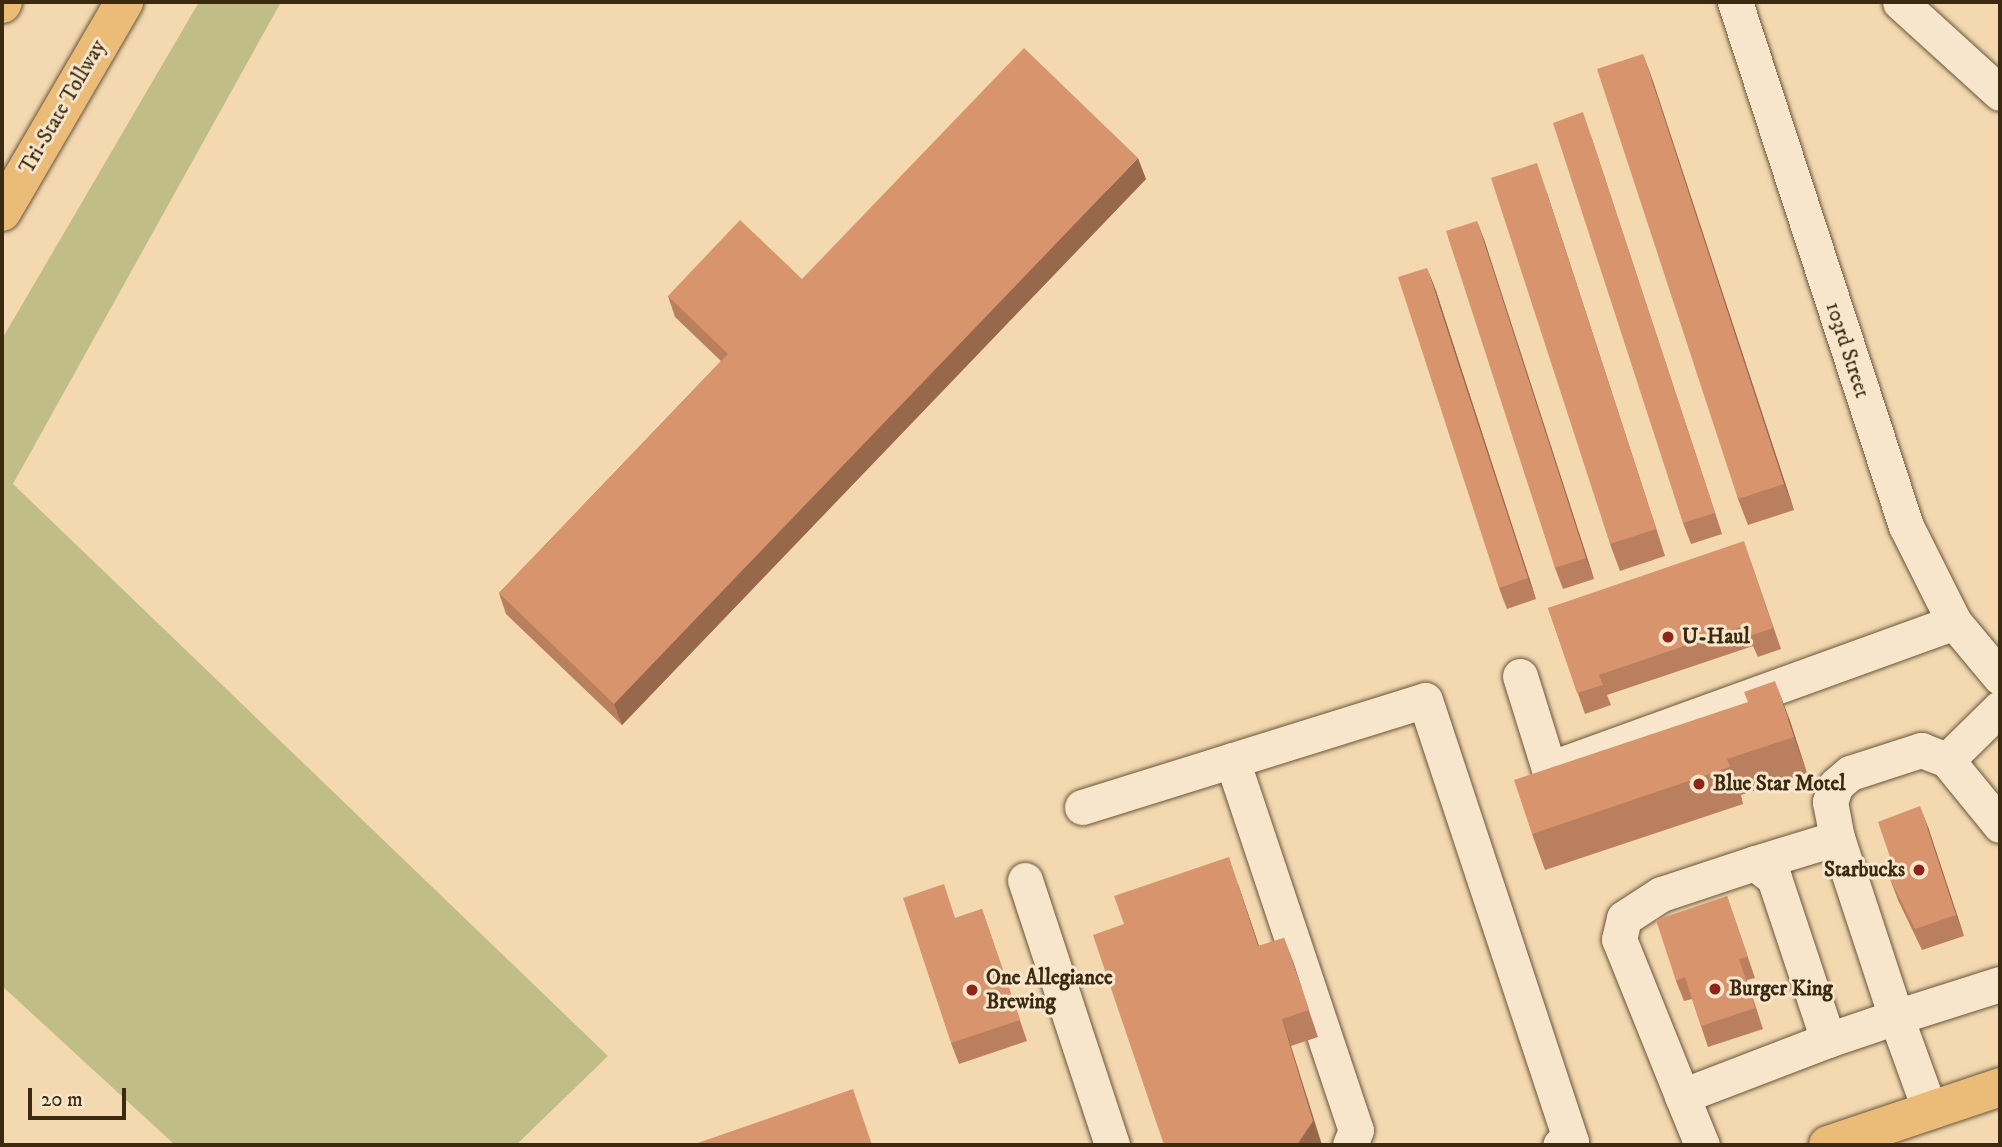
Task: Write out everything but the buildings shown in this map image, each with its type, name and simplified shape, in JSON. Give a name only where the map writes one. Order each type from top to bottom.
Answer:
[{"type":"main road","name":"Tri-State Tollway","points":[[2,212],[124,2]]},
{"type":"main road","points":[[1828,1145],[2000,1087]]},
{"type":"street","name":"103rd Street","points":[[1735,2],[1906,526],[1954,622],[2000,677]]},
{"type":"street","points":[[1900,2],[2000,93]]},
{"type":"street","points":[[1520,676],[1549,769],[1954,622]]},
{"type":"street","points":[[1082,807],[1425,700],[1571,1142],[1560,1145]]},
{"type":"street","points":[[1947,760],[2000,708]]},
{"type":"street","points":[[1930,1111],[1837,838],[1830,802],[1850,773],[1921,750],[1947,760],[2000,825]]},
{"type":"street","points":[[1232,760],[1356,1130],[1350,1145]]},
{"type":"street","points":[[1702,1145],[1619,939],[1624,918],[1661,894],[1837,838]]},
{"type":"street","points":[[1755,863],[1774,878],[1828,1040]]},
{"type":"street","points":[[1025,880],[1112,1145]]},
{"type":"street","points":[[1682,1096],[1828,1040],[2000,984]]},
{"type":"shaded area","points":[[199,2],[281,2],[13,484],[608,1056],[516,1145],[175,1145],[2,986],[2,339]]},
{"type":"place","name":"U-Haul","points":[[1668,637]]},
{"type":"place","name":"Blue Star Motel","points":[[1699,784]]},
{"type":"place","name":"Starbucks","points":[[1919,870]]},
{"type":"place","name":"Burger King","points":[[1715,989]]},
{"type":"place","name":"One Allegiance Brewing","points":[[972,990]]}]
